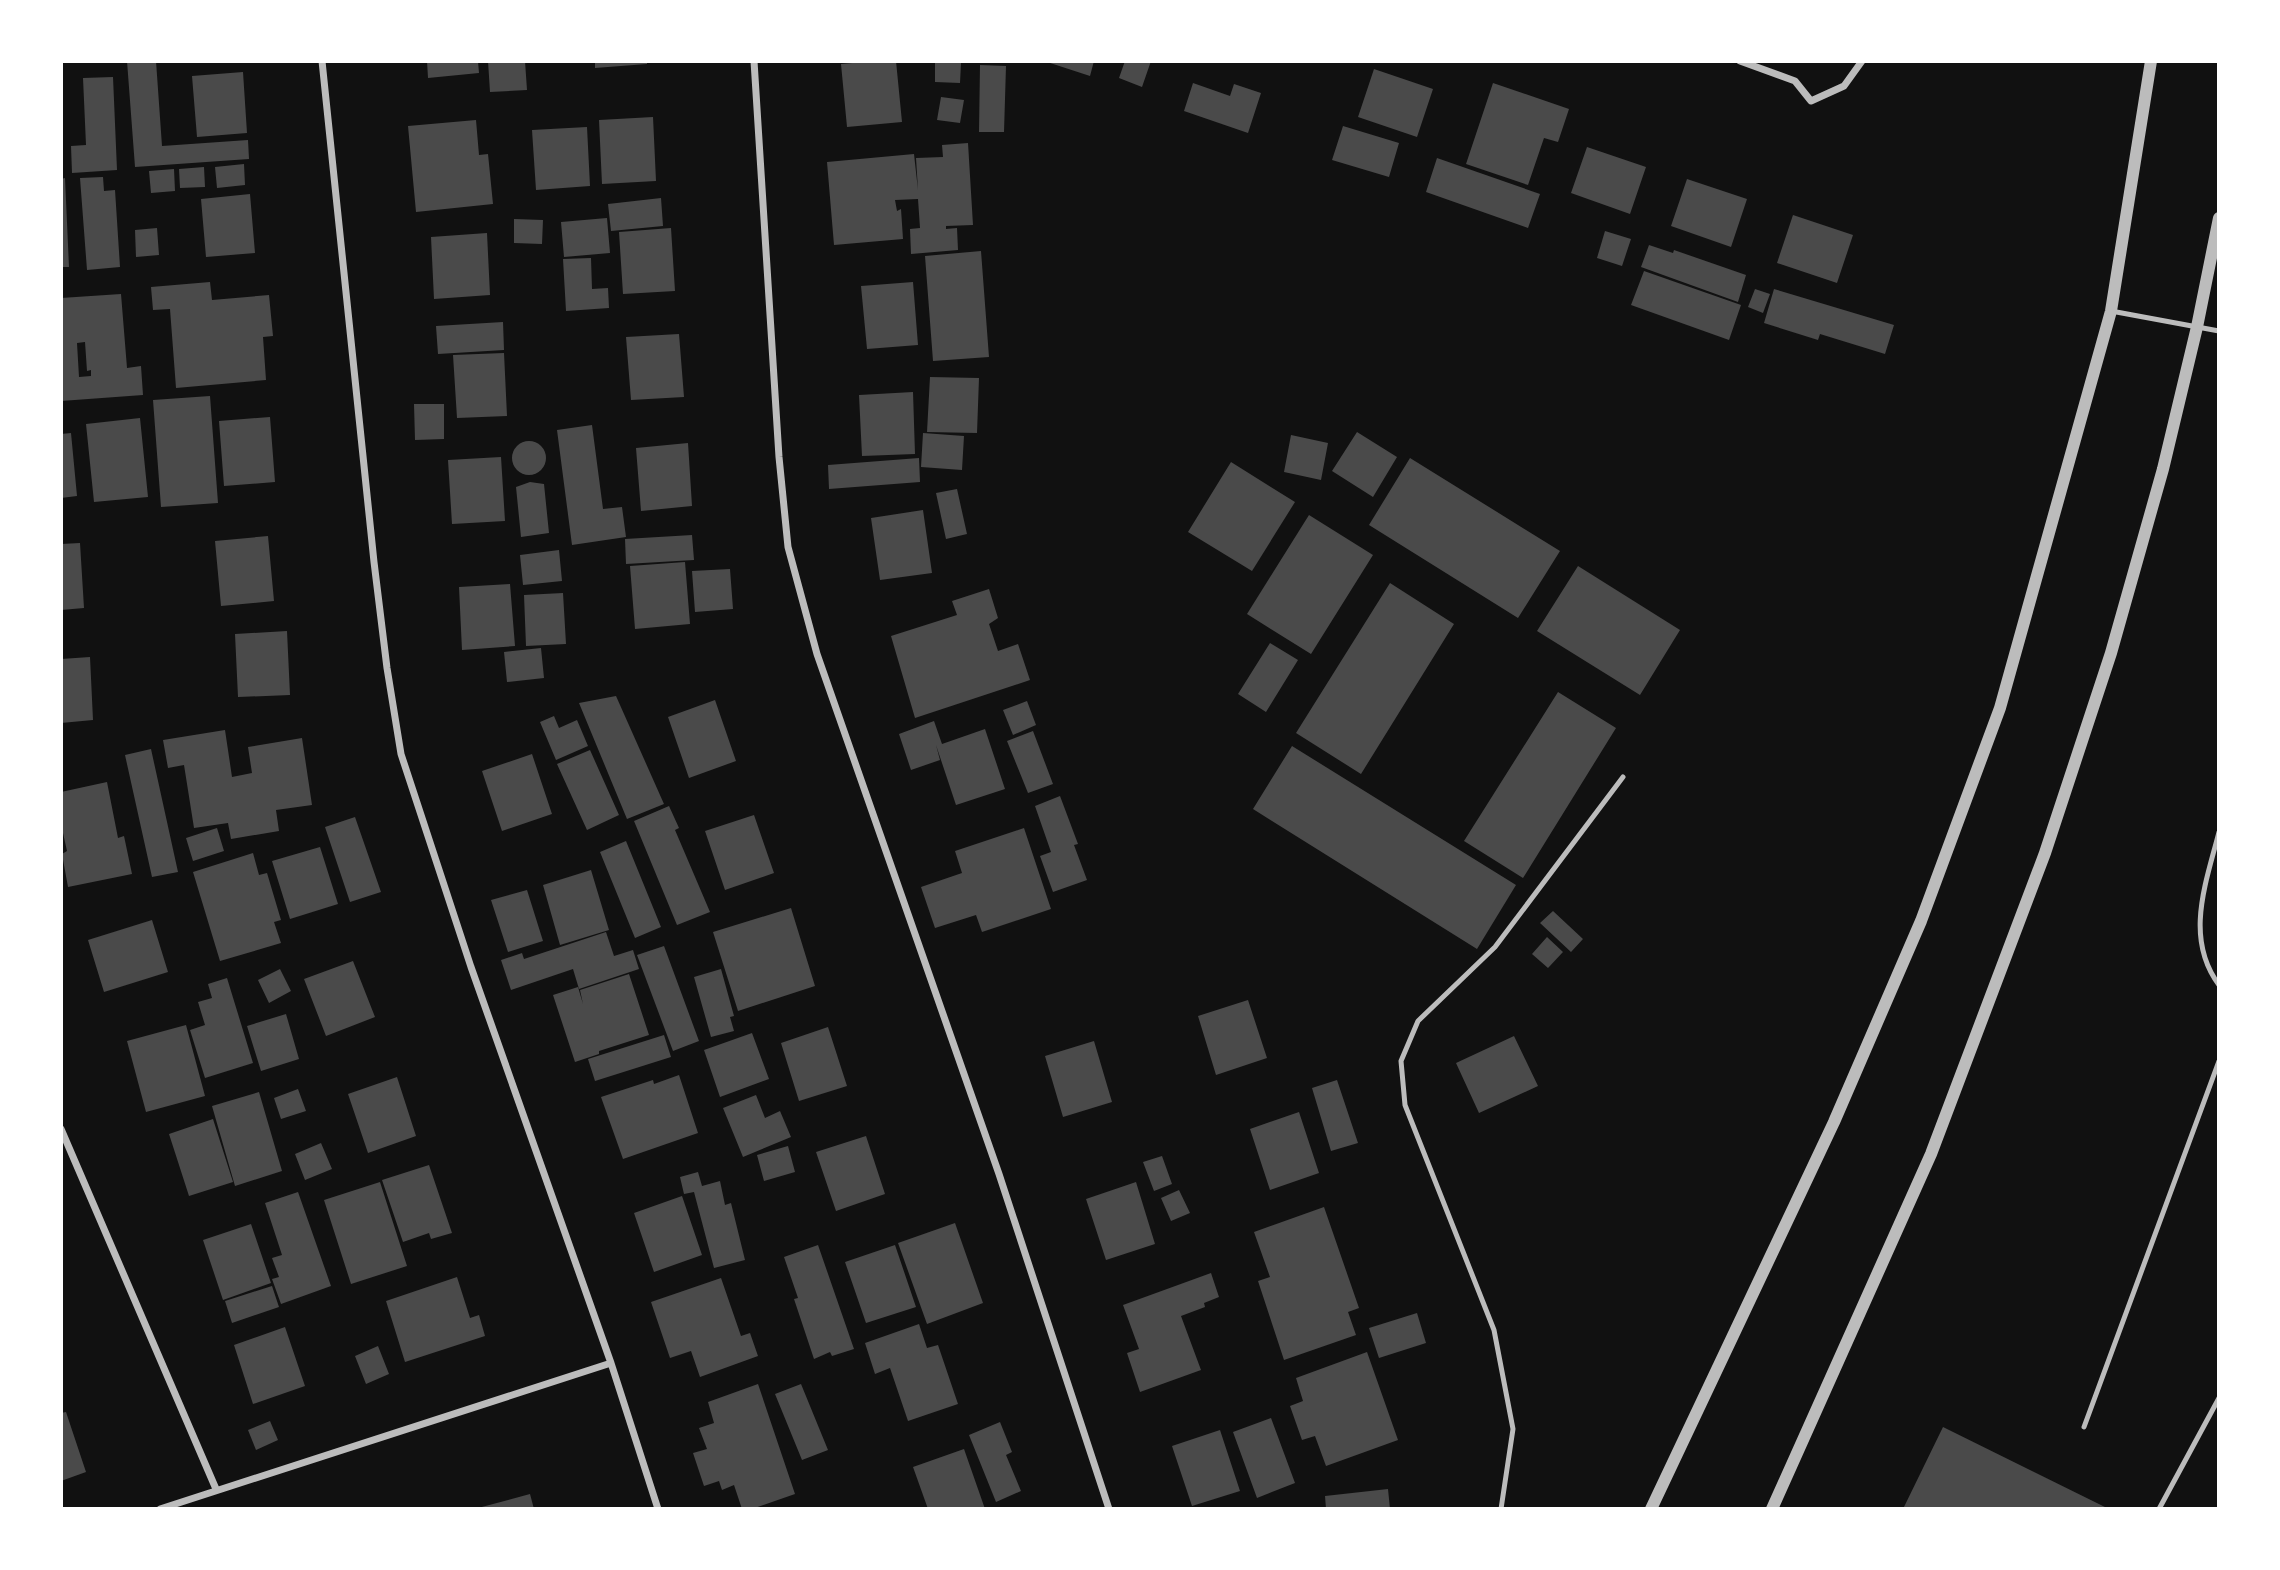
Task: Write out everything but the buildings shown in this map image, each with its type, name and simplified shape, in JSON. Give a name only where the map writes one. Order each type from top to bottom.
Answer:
[{"type":"street","points":[[322,61],[374,562],[401,754],[471,967],[611,1363],[658,1509]]},
{"type":"street","points":[[754,61],[779,457],[788,547],[817,654],[999,1174],[1109,1509]]},
{"type":"street","points":[[1740,61],[1795,81],[1811,101],[1844,86],[1862,61]]},
{"type":"street","points":[[1651,1509],[1834,1122],[1921,921],[2000,708],[2111,311],[2151,61]]},
{"type":"street","points":[[1772,1509],[1931,1154],[2045,853],[2111,653],[2163,469],[2197,327],[2219,218]]},
{"type":"street","points":[[61,1129],[216,1489]]},
{"type":"street","points":[[160,1509],[611,1363]]},
{"type":"lane","points":[[2111,311],[2219,331]]},
{"type":"lane","points":[[1501,1509],[1513,1429],[1494,1330],[1405,1105],[1401,1062],[1418,1021],[1495,947],[1623,777]]},
{"type":"lane","points":[[2219,832],[2199,907],[2201,947],[2219,985]]},
{"type":"lane","points":[[2084,1427],[2219,1061]]},
{"type":"lane","points":[[2159,1509],[2219,1398]]}]
